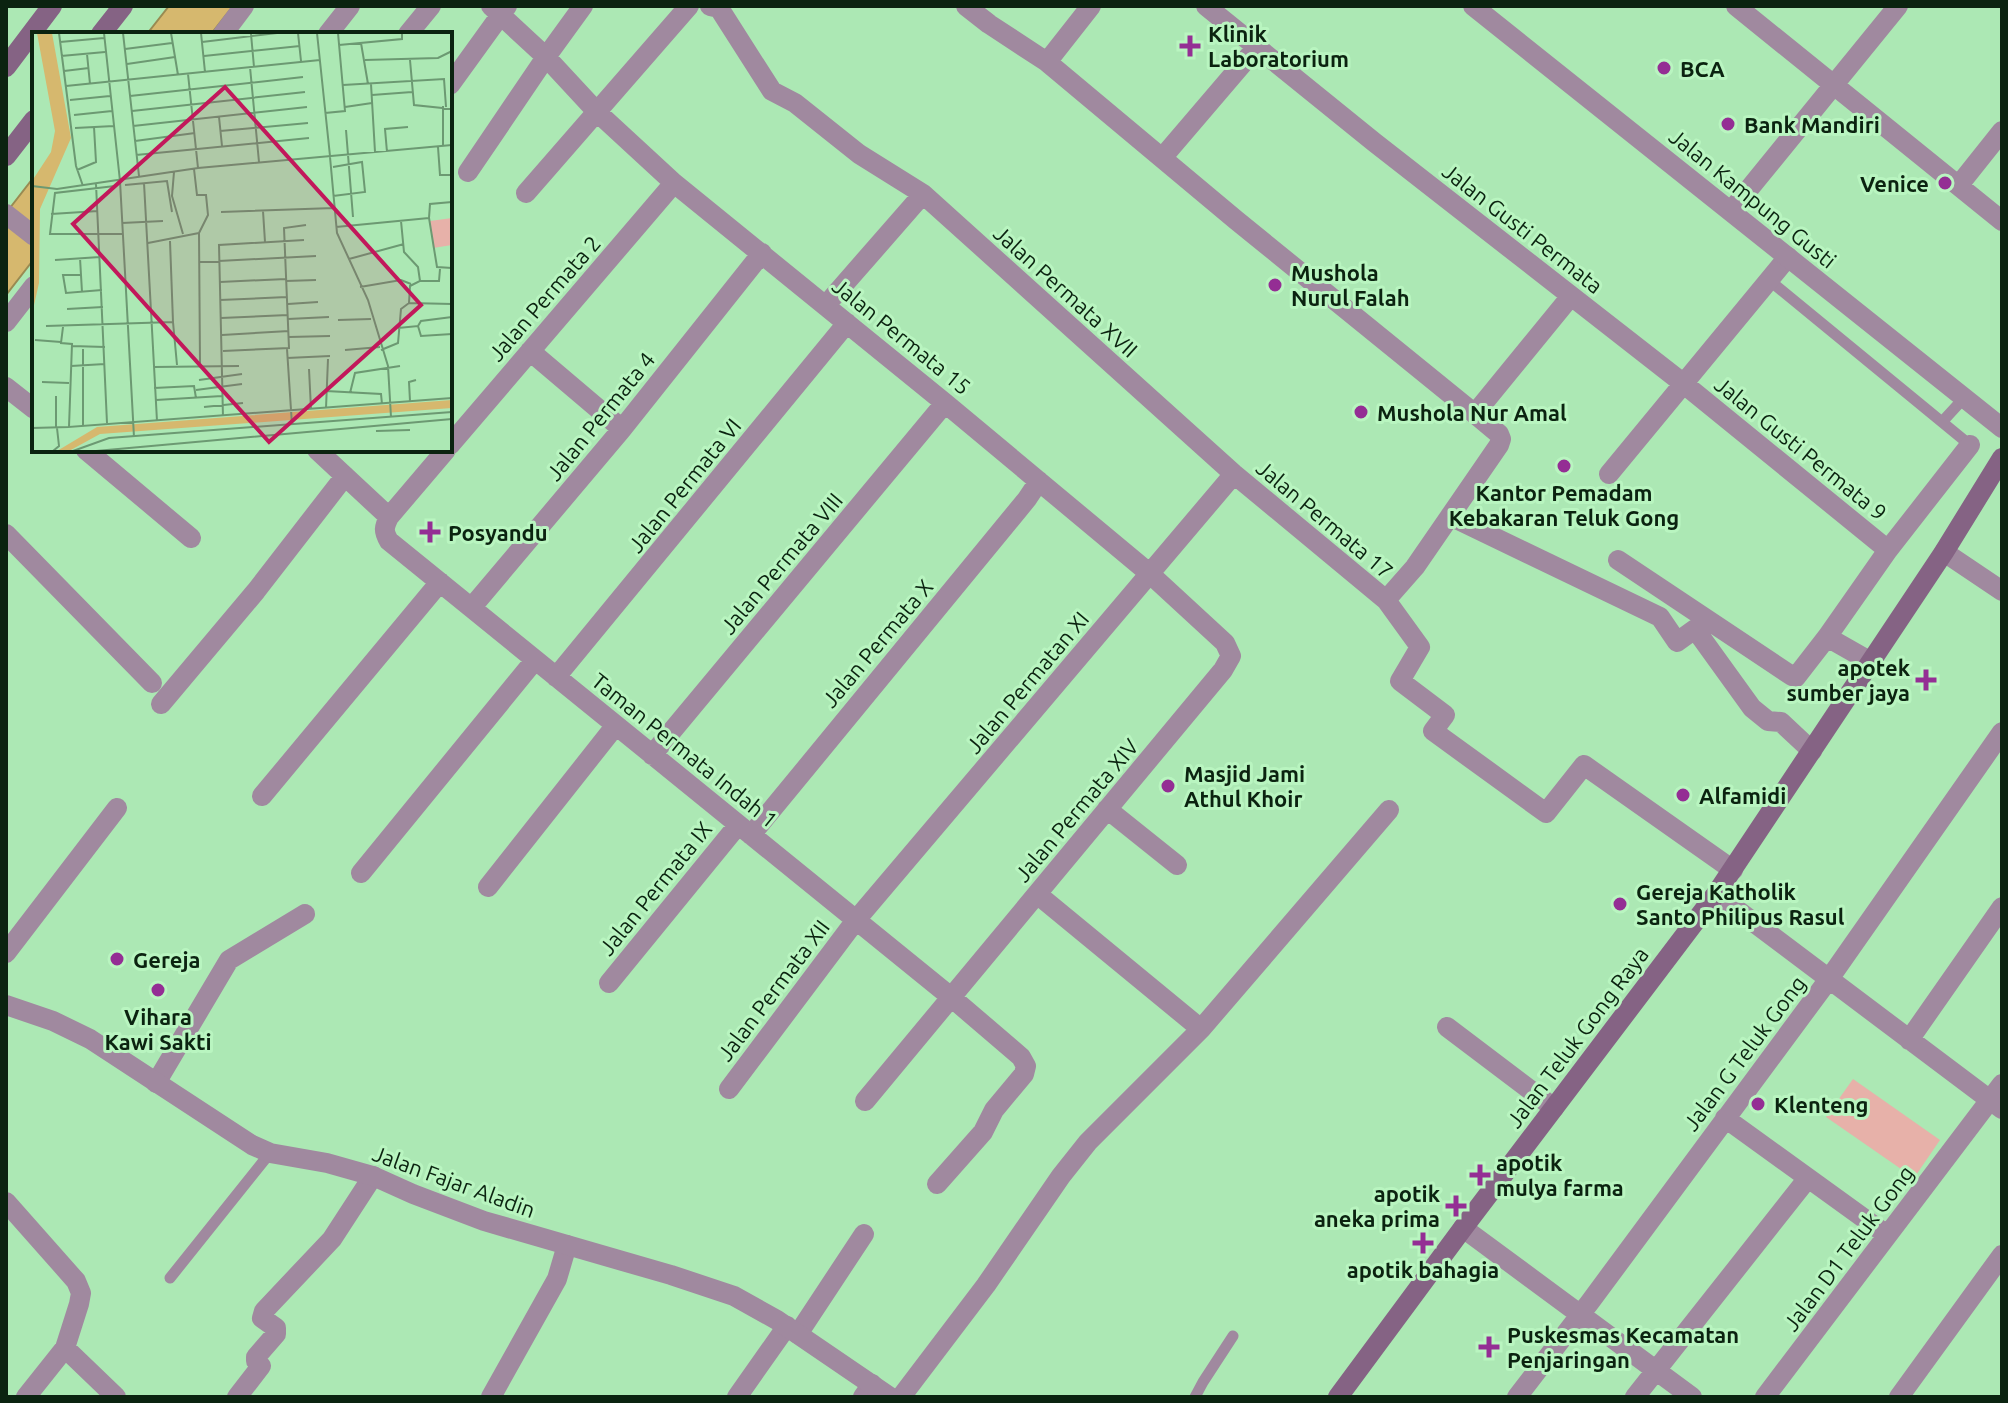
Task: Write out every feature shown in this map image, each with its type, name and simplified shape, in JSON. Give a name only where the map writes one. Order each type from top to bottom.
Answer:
[{"type":"main road","points":[[32,32],[52,6]]},
{"type":"main road","points":[[103,32],[123,6]]},
{"type":"main road","points":[[6,67],[32,33]]},
{"type":"main road","points":[[6,156],[32,123]]},
{"type":"main road","name":"Jalan Teluk Gong Raya","points":[[1338,1397],[1733,870],[1944,552],[2002,458]]},
{"type":"street","points":[[224,32],[244,6]]},
{"type":"street","points":[[330,32],[350,6]]},
{"type":"street","points":[[410,32],[431,6]]},
{"type":"street","points":[[468,172],[583,6]]},
{"type":"street","points":[[526,193],[689,6]]},
{"type":"street","points":[[966,6],[989,24],[1050,57],[1162,158],[1499,434],[1501,439],[1496,450],[1415,567],[1386,600]]},
{"type":"street","points":[[1050,57],[1091,6]]},
{"type":"street","name":"Jalan Gusti Permata","points":[[1206,6],[1374,142],[1684,384]]},
{"type":"street","name":"Jalan Kampung Gusti","points":[[1473,6],[2002,428]]},
{"type":"street","points":[[1736,6],[2002,221]]},
{"type":"street","points":[[1731,211],[1898,6]]},
{"type":"street","name":"Jalan Permata XVII","points":[[717,7],[772,91],[795,103],[859,154],[923,194],[1234,474]]},
{"type":"street","name":"Jalan Permata 15","points":[[452,82],[500,9],[597,112],[674,183],[1149,573],[1230,651]]},
{"type":"street","points":[[1162,158],[1256,48]]},
{"type":"street","points":[[1959,185],[2002,131]]},
{"type":"street","name":"Jalan Permata 2","points":[[452,443],[674,183]]},
{"type":"street","points":[[826,305],[923,194]]},
{"type":"street","points":[[6,214],[32,234]]},
{"type":"street","name":"Jalan Permata 4","points":[[472,607],[622,429],[762,253]]},
{"type":"street","points":[[1609,474],[1788,257]]},
{"type":"street","points":[[6,322],[32,289]]},
{"type":"street","points":[[1475,414],[1571,296]]},
{"type":"street","name":"Jalan Permata VI","points":[[556,677],[847,323]]},
{"type":"street","points":[[530,351],[622,429]]},
{"type":"street","name":"Jalan Gusti Permata 9","points":[[1684,384],[1888,550]]},
{"type":"street","points":[[6,387],[32,407]]},
{"type":"street","name":"Jalan Permata VIII","points":[[652,755],[945,403]]},
{"type":"street","points":[[1618,560],[1792,676],[1799,675],[1888,550],[1970,445]]},
{"type":"street","points":[[88,452],[191,538]]},
{"type":"street","points":[[319,452],[389,517],[444,452]]},
{"type":"street","name":"Jalan Permatan XI","points":[[856,920],[1234,474]]},
{"type":"street","name":"Jalan Permata 17","points":[[1234,474],[1386,600],[1420,647],[1400,681],[1445,715],[1433,731],[1546,813],[1584,765],[1733,870]]},
{"type":"street","points":[[161,704],[256,591],[345,476]]},
{"type":"street","name":"Jalan Permata X","points":[[745,830],[1027,499],[1039,481]]},
{"type":"street","points":[[1450,516],[1660,617],[1677,642],[1695,629],[1752,708],[1768,721],[1781,722],[1812,751]]},
{"type":"street","name":"Taman Permata Indah 1","points":[[389,517],[384,527],[389,541],[1021,1057],[1026,1066],[1024,1074],[994,1110],[983,1132],[937,1184]]},
{"type":"street","points":[[6,534],[152,683]]},
{"type":"street","points":[[1944,552],[2002,591]]},
{"type":"street","points":[[262,796],[440,582]]},
{"type":"street","points":[[1827,637],[1871,662]]},
{"type":"street","name":"Jalan Permata XIV","points":[[865,1101],[1223,670],[1231,656],[1230,651]]},
{"type":"street","points":[[361,873],[535,660]]},
{"type":"street","points":[[488,887],[616,725]]},
{"type":"street","name":"Jalan G Teluk Gong","points":[[1517,1397],[1829,979],[2002,732]]},
{"type":"street","points":[[6,953],[117,808]]},
{"type":"street","points":[[1107,809],[1177,865]]},
{"type":"street","points":[[901,1397],[1088,1142],[1201,1029],[1389,810]]},
{"type":"street","name":"Jalan Permata IX","points":[[609,983],[745,830]]},
{"type":"street","points":[[1037,894],[1201,1029]]},
{"type":"street","points":[[1716,894],[1909,1040],[1998,1098]]},
{"type":"street","points":[[1909,1040],[2002,907]]},
{"type":"street","points":[[156,1083],[229,960],[305,914]]},
{"type":"street","name":"Jalan Permata XII","points":[[729,1089],[856,920]]},
{"type":"street","name":"Jalan Fajar Aladin","points":[[6,1005],[53,1021],[90,1039],[252,1145],[270,1153],[327,1163],[369,1175],[484,1221],[734,1296],[792,1330],[868,1390],[890,1397]]},
{"type":"street","points":[[1447,1027],[1554,1108]]},
{"type":"street","name":"Jalan D1 Teluk Gong","points":[[1765,1397],[1970,1127],[1998,1098]]},
{"type":"street","points":[[1725,1118],[1887,1235]]},
{"type":"street","points":[[297,1261],[369,1175]]},
{"type":"street","points":[[237,1397],[261,1366],[256,1357],[276,1334],[276,1328],[262,1318],[264,1311],[332,1239],[369,1175]]},
{"type":"street","points":[[1635,1397],[1808,1178]]},
{"type":"street","points":[[6,1202],[76,1281],[81,1293],[65,1348],[26,1397]]},
{"type":"street","points":[[1463,1228],[1692,1397]]},
{"type":"street","points":[[737,1397],[864,1234]]},
{"type":"street","points":[[491,1397],[557,1279],[567,1245]]},
{"type":"street","points":[[1899,1397],[2002,1255]]},
{"type":"street","points":[[65,1348],[116,1397]]},
{"type":"lane","points":[[1769,280],[1970,445]]},
{"type":"lane","points":[[1942,422],[1964,398]]},
{"type":"lane","points":[[170,1278],[270,1153]]},
{"type":"lane","points":[[1195,1397],[1233,1336]]},
{"type":"shaded area","points":[[169,6],[233,6],[213,32],[149,32]]},
{"type":"shaded area","points":[[32,180],[32,262],[6,295],[6,213]]},
{"type":"shaded area","points":[[1853,1079],[1940,1140],[1914,1178],[1826,1117]]},
{"type":"place","name":"Klinik Laboratorium","points":[[1190,46]]},
{"type":"place","name":"BCA","points":[[1664,68]]},
{"type":"place","name":"Bank Mandiri","points":[[1728,124]]},
{"type":"place","name":"Venice","points":[[1945,183]]},
{"type":"place","name":"Mushola Nurul Falah","points":[[1275,285]]},
{"type":"place","name":"Mushola Nur Amal","points":[[1361,412]]},
{"type":"place","name":"Kantor Pemadam Kebakaran Teluk Gong","points":[[1564,466]]},
{"type":"place","name":"Posyandu","points":[[430,532]]},
{"type":"place","name":"apotek sumber jaya","points":[[1926,680]]},
{"type":"place","name":"Masjid Jami Athul Khoir","points":[[1168,786]]},
{"type":"place","name":"Alfamidi","points":[[1683,795]]},
{"type":"place","name":"Gereja Katholik Santo Philipus Rasul","points":[[1620,904]]},
{"type":"place","name":"Gereja","points":[[117,959]]},
{"type":"place","name":"Vihara Kawi Sakti","points":[[158,990]]},
{"type":"place","name":"Klenteng","points":[[1758,1104]]},
{"type":"place","name":"apotik mulya farma","points":[[1480,1175]]},
{"type":"place","name":"apotik aneka prima","points":[[1456,1206]]},
{"type":"place","name":"apotik bahagia","points":[[1423,1243]]},
{"type":"place","name":"Puskesmas Kecamatan Penjaringan","points":[[1489,1347]]}]
